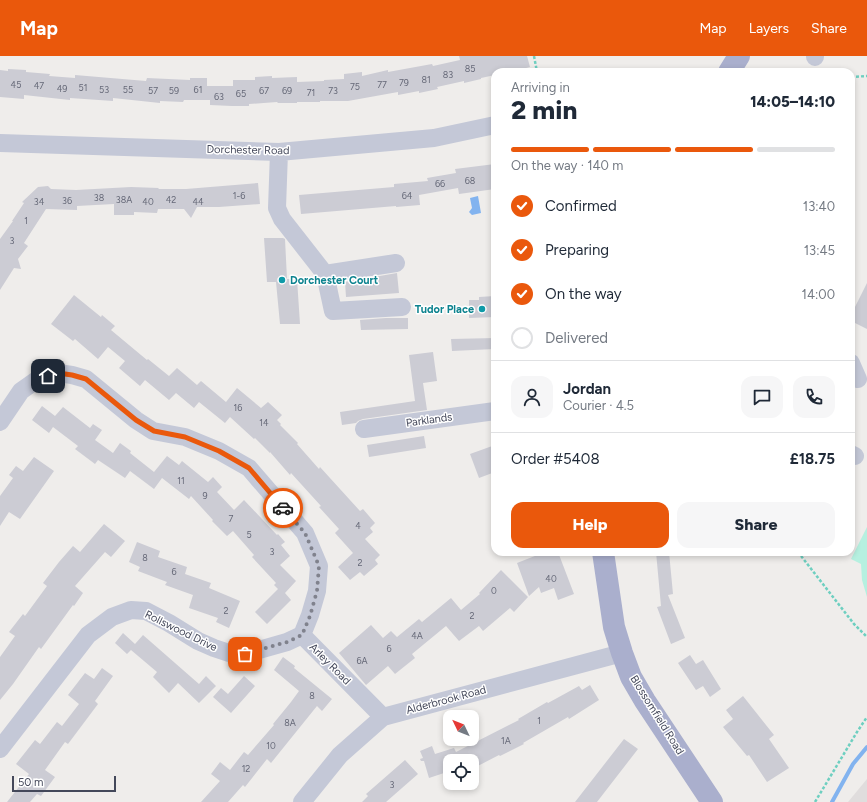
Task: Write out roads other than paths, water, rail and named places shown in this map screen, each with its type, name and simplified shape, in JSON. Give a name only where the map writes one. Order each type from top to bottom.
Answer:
[{"type":"main road","points":[[736,68],[746,62]]},
{"type":"main road","name":"Blossomfield Road","points":[[604,556],[614,627],[631,677],[645,701],[712,802]]},
{"type":"street","name":"Dorchester Road","points":[[0,143],[279,152],[434,138],[491,126]]},
{"type":"street","points":[[279,152],[277,208],[282,219],[326,274],[333,311],[402,307]]},
{"type":"street","points":[[326,274],[396,264]]},
{"type":"street","name":"Arley Road","points":[[0,422],[21,392],[38,378],[58,373],[72,375],[86,379],[136,420],[154,431],[185,437],[219,451],[249,468],[305,533],[319,566],[317,591],[310,616],[302,635],[383,717]]},
{"type":"street","name":"Parklands","points":[[364,429],[491,412]]},
{"type":"street","name":"Rollswood Drive","points":[[0,749],[88,635],[112,617],[131,610],[146,611],[198,641],[229,653],[245,654],[287,642],[302,635]]},
{"type":"street","name":"Alderbrook Road","points":[[302,802],[340,755],[383,717],[622,653]]},
{"type":"water","points":[[478,196],[481,213],[472,215],[469,212],[472,208],[470,198]]},
{"type":"waterway","points":[[832,802],[853,764],[867,747]]},
{"type":"place","name":"Dorchester Court","points":[[282,280]]},
{"type":"place","name":"Tudor Place","points":[[482,309]]}]
